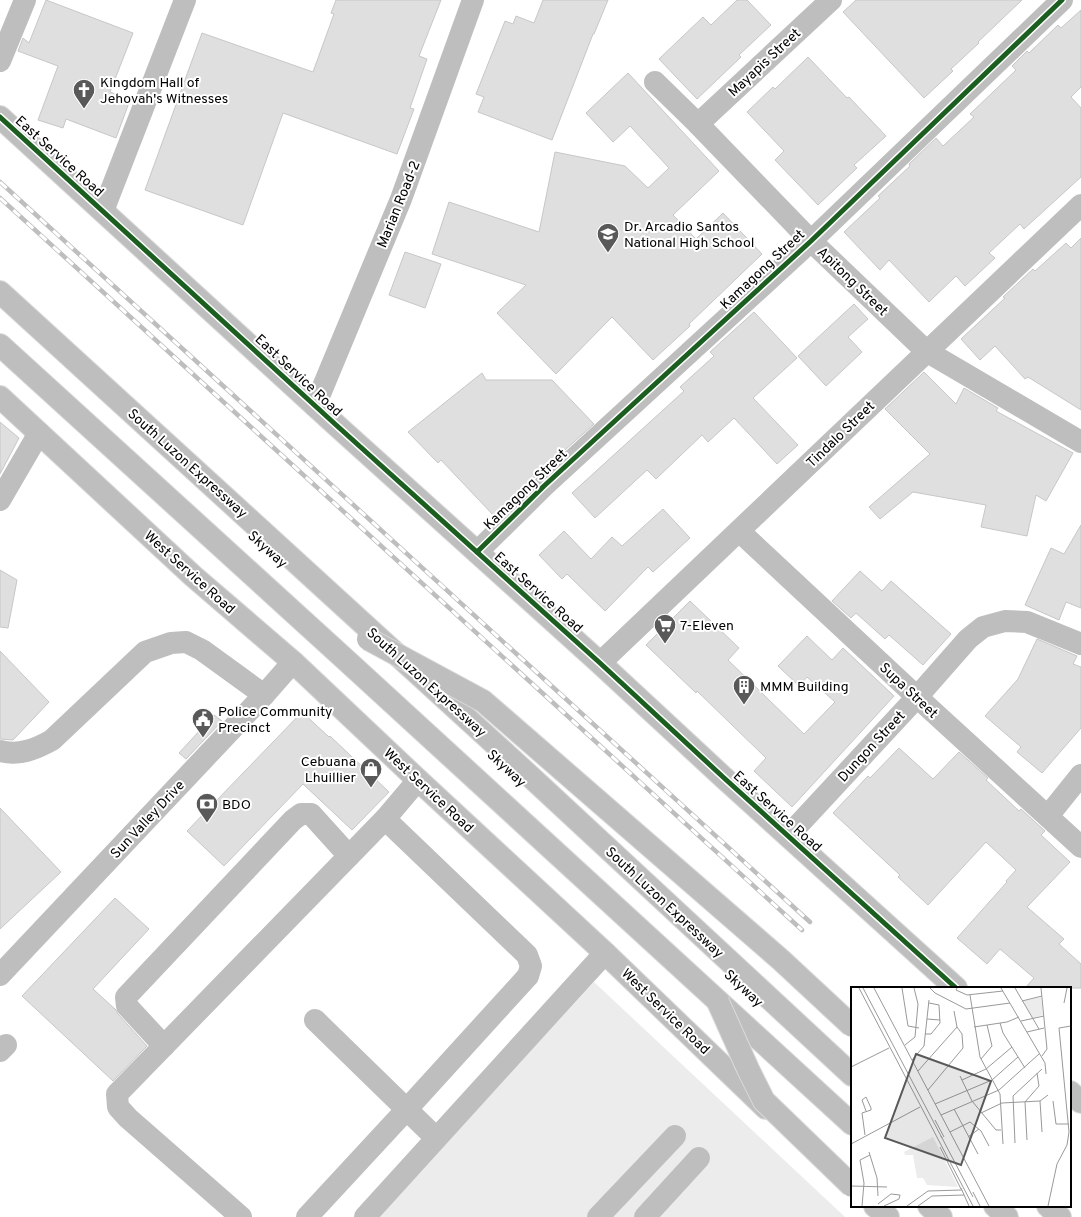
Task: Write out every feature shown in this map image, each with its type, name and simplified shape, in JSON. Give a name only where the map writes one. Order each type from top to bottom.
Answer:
[{"type":"main road","points":[[0,62],[25,0]]},
{"type":"main road","points":[[103,211],[185,0]]},
{"type":"main road","name":"Marian Road-2","points":[[315,406],[401,199],[473,0]]},
{"type":"main road","name":"Mayapis Street","points":[[698,124],[831,0]]},
{"type":"main road","name":"Kamagong Street","points":[[477,552],[544,486],[811,241],[1062,0]]},
{"type":"main road","name":"Apitong Street","points":[[655,82],[698,124],[811,241],[926,352],[1081,442]]},
{"type":"main road","name":"East Service Road","points":[[0,118],[955,987]]},
{"type":"main road","name":"Tindalo Street","points":[[600,663],[1081,205]]},
{"type":"main road","name":"South Luzon Expressway","points":[[0,292],[519,766],[851,1074]]},
{"type":"main road","name":"Skyway","points":[[0,305],[368,639],[851,1087]]},
{"type":"main road","name":"Skyway","points":[[0,345],[336,650],[851,1123]]},
{"type":"main road","points":[[0,362],[851,1135]]},
{"type":"main road","name":"West Service Road","points":[[0,397],[193,576],[292,662],[605,953],[851,1190]]},
{"type":"main road","points":[[0,500],[39,433]]},
{"type":"main road","name":"Supa Street","points":[[739,531],[917,698],[1081,847]]},
{"type":"main road","name":"Dungon Street","points":[[788,836],[917,698],[968,639],[983,627],[1005,621],[1027,622],[1081,644]]},
{"type":"main road","points":[[368,639],[483,701],[775,955],[851,1025]]},
{"type":"main road","points":[[0,751],[14,752],[33,750],[52,740],[145,652],[171,643],[186,642],[202,650],[264,695]]},
{"type":"main road","name":"Sun Valley Drive","points":[[0,975],[264,695],[292,662]]},
{"type":"main road","points":[[1048,816],[1081,775]]},
{"type":"main road","points":[[241,1217],[128,1118],[118,1107],[118,1094],[385,819],[418,780]]},
{"type":"main road","points":[[164,1046],[127,1006],[126,997],[293,820],[301,814],[312,814],[349,856]]},
{"type":"main road","points":[[307,1217],[407,1110],[528,976],[531,966],[526,955],[385,819]]},
{"type":"main road","points":[[365,1217],[605,953]]},
{"type":"main road","points":[[718,1002],[764,1101],[851,1185]]},
{"type":"main road","points":[[315,1020],[436,1138]]},
{"type":"main road","points":[[1071,1093],[1081,1102]]},
{"type":"main road","points":[[598,1217],[674,1136]]},
{"type":"main road","points":[[645,1217],[698,1158]]},
{"type":"main road","points":[[868,1207],[878,1217]]},
{"type":"main road","points":[[876,1207],[888,1217]]},
{"type":"main road","points":[[930,1207],[941,1217]]},
{"type":"main road","points":[[943,1207],[954,1217]]},
{"type":"main road","points":[[982,1207],[993,1217]]},
{"type":"main road","points":[[996,1207],[1007,1217]]},
{"type":"main road","points":[[1049,1207],[1060,1217]]},
{"type":"shaded area","points":[[594,982],[845,1217],[378,1217]]},
{"type":"building","points":[[46,0],[133,33],[110,92],[130,100],[116,138],[66,119],[63,128],[38,120],[58,66],[18,51],[23,38],[29,43]]},
{"type":"building","points":[[336,0],[441,0],[419,56],[427,59],[410,108],[414,109],[397,154],[283,113],[243,225],[145,190],[202,33],[313,72],[334,14],[331,13]]},
{"type":"building","points":[[543,0],[608,0],[593,34],[552,140],[478,112],[484,97],[476,94],[505,21],[513,24],[516,16],[534,23]]},
{"type":"building","points":[[737,0],[747,0],[771,25],[739,55],[741,57],[697,99],[659,59],[703,17],[711,25]]},
{"type":"building","points":[[856,0],[1022,0],[951,69],[953,71],[924,98],[843,12]]},
{"type":"building","points":[[1081,10],[1081,87],[1071,97],[1081,108],[1081,177],[1024,229],[1020,224],[989,253],[995,258],[965,286],[956,276],[929,302],[889,260],[880,270],[844,232],[880,198],[878,196],[910,166],[909,164],[936,138],[943,146],[974,117],[970,114],[1016,70],[1012,66],[1027,51],[1029,53],[1058,25],[1061,28]]},
{"type":"building","points":[[808,57],[886,136],[854,165],[857,168],[818,205],[775,160],[784,151],[747,112],[773,87],[775,89]]},
{"type":"building","points":[[628,73],[719,171],[673,215],[696,239],[723,213],[762,254],[689,324],[690,326],[653,360],[612,317],[556,374],[497,313],[526,285],[432,254],[449,202],[539,232],[555,152],[625,166],[648,188],[669,168],[630,126],[613,142],[586,113]]},
{"type":"building","points":[[1081,238],[1081,410],[1028,377],[1025,379],[995,346],[980,360],[961,339],[1005,298],[1003,297],[1033,269],[1035,271],[1066,243],[1071,248]]},
{"type":"building","points":[[405,252],[441,264],[425,308],[389,295]]},
{"type":"building","points":[[854,304],[868,319],[848,337],[862,352],[826,386],[798,356]]},
{"type":"building","points":[[754,312],[797,358],[753,398],[798,445],[777,464],[734,418],[708,442],[702,435],[656,479],[647,470],[595,518],[572,493],[684,391],[680,387],[714,356],[710,352]]},
{"type":"building","points":[[924,372],[956,404],[964,388],[998,408],[996,411],[1073,453],[1046,501],[1036,495],[1027,536],[981,527],[986,505],[913,492],[880,519],[869,507],[930,454],[885,409]]},
{"type":"building","points":[[482,373],[486,380],[552,380],[594,424],[535,477],[495,517],[441,460],[438,463],[408,432]]},
{"type":"building","points":[[0,422],[19,438],[0,474]]},
{"type":"building","points":[[663,509],[690,538],[653,572],[648,567],[605,611],[567,574],[562,579],[539,555],[564,531],[591,559],[612,537],[622,546]]},
{"type":"building","points":[[1081,525],[1081,608],[1066,602],[1059,620],[1025,605],[1051,548],[1064,554]]},
{"type":"building","points":[[0,570],[17,580],[8,628],[0,627]]},
{"type":"building","points":[[860,571],[882,591],[891,581],[951,634],[923,665],[889,635],[885,639],[856,613],[851,618],[832,601]]},
{"type":"building","points":[[690,601],[739,648],[728,660],[804,734],[835,702],[807,677],[799,686],[778,666],[807,636],[832,660],[843,648],[894,696],[792,807],[754,771],[766,758],[697,691],[696,693],[646,645]]},
{"type":"building","points":[[1037,639],[1077,656],[1073,664],[1081,667],[1081,728],[1042,773],[1017,752],[1021,747],[985,716],[1018,679]]},
{"type":"building","points":[[0,651],[49,702],[13,740],[0,739]]},
{"type":"building","points":[[302,712],[329,737],[330,736],[389,792],[352,830],[303,784],[224,866],[187,831]]},
{"type":"building","name":"Police Community Precinct","points":[[214,715],[222,721],[186,759],[179,753]]},
{"type":"building","points":[[899,748],[933,779],[959,752],[988,778],[986,780],[1019,811],[1021,809],[1045,831],[1041,835],[1070,862],[1027,907],[1064,939],[1059,944],[1081,964],[1081,988],[1026,987],[1034,978],[1000,949],[987,964],[957,938],[1016,870],[986,842],[928,905],[898,877],[900,875],[833,813],[868,776],[870,778]]},
{"type":"building","points":[[0,808],[61,872],[0,929]]},
{"type":"building","points":[[115,898],[149,929],[93,989],[116,1010],[147,1046],[113,1081],[22,996]]},
{"type":"railway","points":[[0,182],[810,922]]},
{"type":"railway","points":[[0,198],[802,930]]},
{"type":"cycle path","points":[[477,552],[544,486],[811,241],[1062,0]]},
{"type":"cycle path","points":[[0,117],[335,424],[600,663],[723,777],[955,987]]},
{"type":"place","name":"Kingdom Hall of Jehovah's Witnesses","points":[[84,110]]},
{"type":"place","name":"Dr. Arcadio Santos National High School","points":[[608,254]]},
{"type":"place","name":"7-Eleven","points":[[665,644]]},
{"type":"place","name":"MMM Building","points":[[744,706]]},
{"type":"place","name":"Police Community Precinct","points":[[203,738]]},
{"type":"place","name":"Cebuana Lhuillier","points":[[371,788]]},
{"type":"place","name":"BDO","points":[[207,824]]}]
